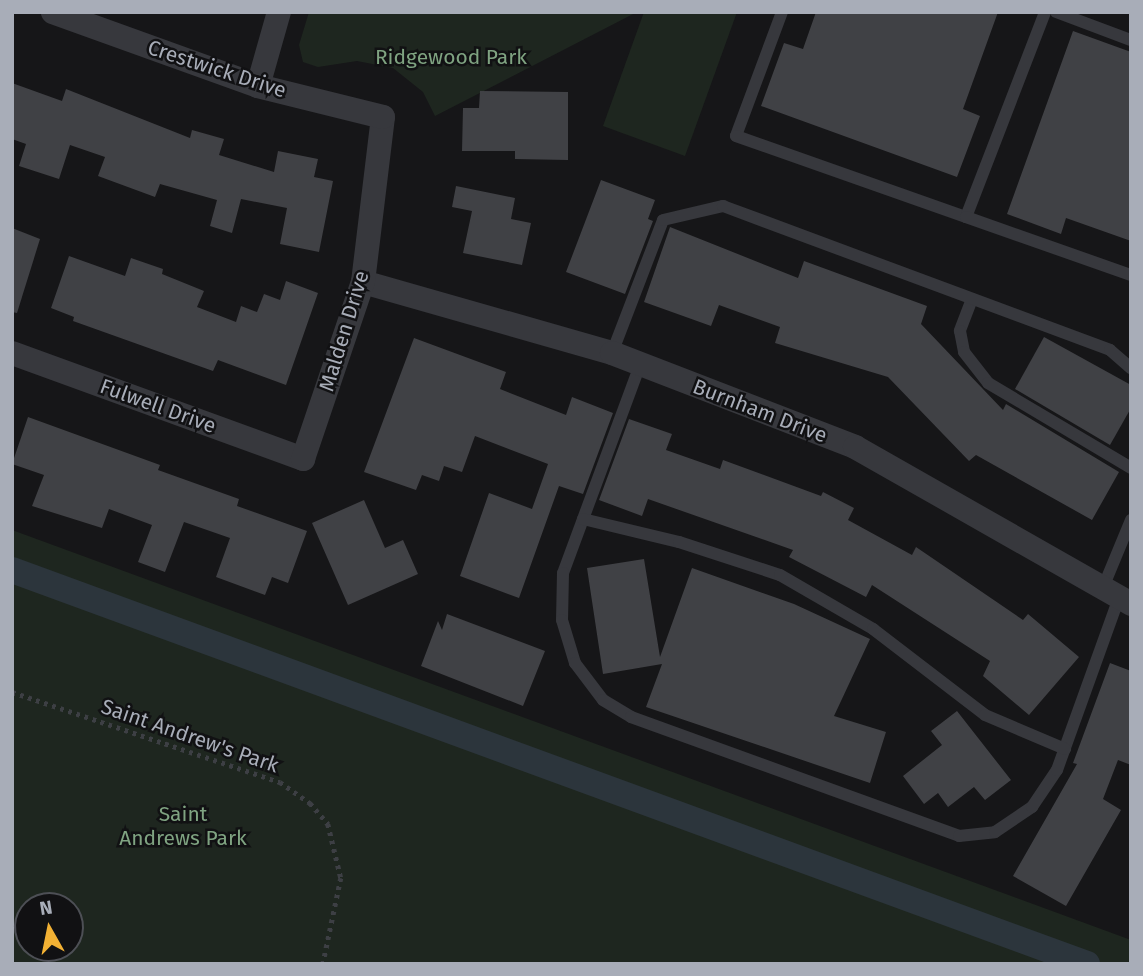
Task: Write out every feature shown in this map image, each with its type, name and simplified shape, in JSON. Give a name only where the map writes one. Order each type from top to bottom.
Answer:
[{"type":"street","name":"Crestwick Drive","points":[[53,12],[258,86],[383,117]]},
{"type":"street","points":[[258,86],[279,12]]},
{"type":"street","name":"Malden Drive","points":[[303,459],[363,282],[383,117]]},
{"type":"street","name":"Burnham Drive","points":[[363,282],[612,353],[855,447],[1117,598]]},
{"type":"street","name":"Fulwell Drive","points":[[12,353],[303,459]]},
{"type":"lane","points":[[782,12],[736,135],[1131,275]]},
{"type":"lane","points":[[966,217],[1045,12]]},
{"type":"lane","points":[[1056,12],[1131,40]]},
{"type":"lane","points":[[612,353],[663,220],[723,206],[1110,351],[1131,368]]},
{"type":"lane","points":[[972,299],[960,331],[964,352],[988,383],[1131,468]]},
{"type":"lane","points":[[640,365],[563,573],[562,620],[575,663],[603,700],[631,718],[959,836],[995,832],[1032,807],[1057,770],[1117,598],[1131,520]]},
{"type":"lane","points":[[583,519],[679,542],[780,575],[873,629],[985,715],[1065,749]]},
{"type":"path","name":"Saint Andrew's Park","points":[[12,692],[280,782],[310,803],[328,824],[341,878],[323,964]]},
{"type":"green space","name":"Ridgewood Park","points":[[309,12],[637,12],[435,116],[423,92],[393,68],[357,61],[318,67],[303,62],[299,45]]},
{"type":"green space","points":[[644,12],[737,12],[685,156],[603,126]]},
{"type":"green space","name":"Saint Andrews Park","points":[[12,530],[1131,940],[1131,964],[12,964]]},
{"type":"building","points":[[816,12],[998,12],[963,109],[980,116],[957,177],[761,106],[784,43],[803,49]]},
{"type":"building","points":[[1073,31],[1131,52],[1131,241],[1066,218],[1061,234],[1007,214]]},
{"type":"building","points":[[12,83],[62,101],[66,89],[190,138],[192,130],[224,139],[219,155],[274,172],[278,151],[318,159],[314,177],[333,181],[319,252],[280,244],[287,208],[241,199],[232,233],[210,226],[217,200],[160,184],[155,197],[98,176],[105,157],[70,145],[59,179],[19,166],[26,144],[12,139]]},
{"type":"building","points":[[480,91],[568,92],[568,160],[515,159],[515,151],[462,151],[463,108],[479,108]]},
{"type":"building","points":[[601,180],[655,200],[648,219],[653,221],[625,294],[566,272]]},
{"type":"building","points":[[456,186],[515,198],[511,219],[531,223],[522,265],[463,253],[472,211],[452,207]]},
{"type":"building","points":[[670,227],[798,278],[804,261],[927,306],[921,324],[1003,410],[1006,404],[1119,472],[1092,520],[976,455],[969,461],[888,377],[775,343],[780,327],[719,305],[711,326],[644,302]]},
{"type":"building","points":[[12,228],[40,239],[17,313],[12,312]]},
{"type":"building","points":[[69,256],[125,276],[131,258],[163,269],[162,274],[204,291],[197,307],[236,322],[241,306],[257,312],[264,294],[280,300],[286,281],[318,293],[286,385],[218,360],[213,371],[73,321],[74,317],[51,308]]},
{"type":"building","points":[[1044,337],[1131,385],[1131,408],[1110,445],[1015,389]]},
{"type":"building","points":[[414,338],[506,372],[500,389],[566,415],[572,397],[613,413],[583,494],[559,486],[519,598],[460,576],[489,493],[532,509],[548,464],[475,436],[462,472],[444,466],[439,481],[422,475],[416,490],[364,472]]},
{"type":"building","points":[[28,417],[160,465],[158,470],[239,499],[237,506],[307,531],[288,583],[272,577],[265,595],[216,577],[230,538],[184,522],[165,572],[138,562],[152,525],[109,509],[102,528],[32,506],[44,475],[12,464]]},
{"type":"building","points":[[629,419],[672,434],[666,450],[720,469],[723,460],[821,496],[823,492],[854,508],[848,520],[912,555],[916,547],[1023,620],[1028,614],[1079,657],[1029,715],[983,676],[990,661],[872,585],[866,597],[789,557],[793,550],[648,499],[642,516],[599,500]]},
{"type":"building","points":[[364,500],[385,548],[403,540],[418,574],[348,605],[312,523]]},
{"type":"building","points":[[644,559],[660,657],[692,568],[794,604],[870,639],[834,716],[886,732],[870,783],[646,707],[662,664],[603,674],[587,568]]},
{"type":"building","points":[[447,614],[545,651],[523,706],[421,666],[438,621],[442,630]]},
{"type":"building","points":[[1110,663],[1131,671],[1131,765],[1118,760],[1103,799],[1121,810],[1066,906],[1013,876],[1077,764],[1073,763]]},
{"type":"building","points":[[957,711],[1011,780],[985,800],[974,787],[948,807],[938,793],[924,804],[903,776],[942,745],[931,731]]},
{"type":"waterway","points":[[12,570],[1087,964]]}]
